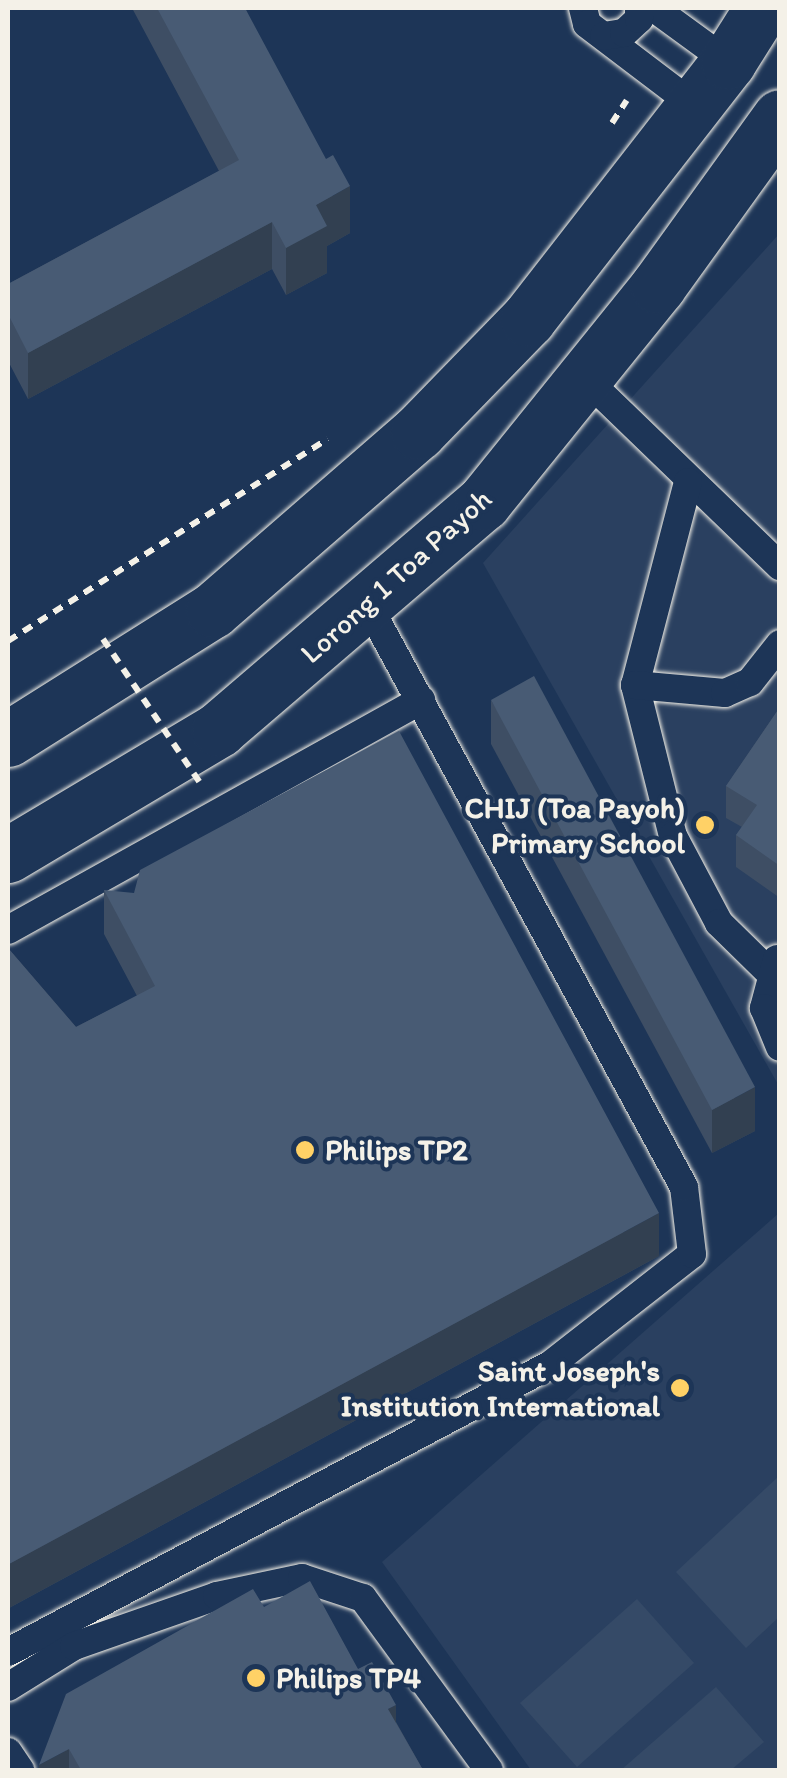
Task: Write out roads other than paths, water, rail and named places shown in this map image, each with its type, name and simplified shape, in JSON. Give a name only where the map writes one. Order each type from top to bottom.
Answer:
[{"type":"main road","points":[[8,739],[140,661],[315,527],[528,319],[728,62],[762,8]]},
{"type":"main road","name":"Lorong 1 Toa Payoh","points":[[8,854],[219,729],[369,606],[483,503],[585,378],[780,117]]},
{"type":"lane","points":[[583,8],[587,24],[694,106]]},
{"type":"lane","points":[[604,36],[624,34],[638,19],[639,8]]},
{"type":"lane","points":[[654,8],[728,62]]},
{"type":"lane","points":[[585,378],[688,482],[780,566]]},
{"type":"lane","points":[[688,482],[635,685],[673,836],[719,923],[774,964],[764,1008],[780,1046]]},
{"type":"lane","points":[[8,1652],[550,1364],[692,1254],[684,1187],[369,606]]},
{"type":"lane","points":[[635,685],[725,692],[750,682],[780,644]]},
{"type":"lane","points":[[8,930],[421,700]]},
{"type":"lane","points":[[101,878],[117,907]]},
{"type":"lane","points":[[8,1686],[74,1646],[217,1596],[302,1578],[363,1598],[489,1770]]},
{"type":"lane","points":[[8,1752],[20,1770]]},
{"type":"place","name":"CHIJ (Toa Payoh) Primary School","points":[[705,825]]},
{"type":"place","name":"Philips TP2","points":[[305,1150]]},
{"type":"place","name":"Saint Joseph's Institution International","points":[[680,1388]]},
{"type":"place","name":"Philips TP4","points":[[256,1678]]}]
